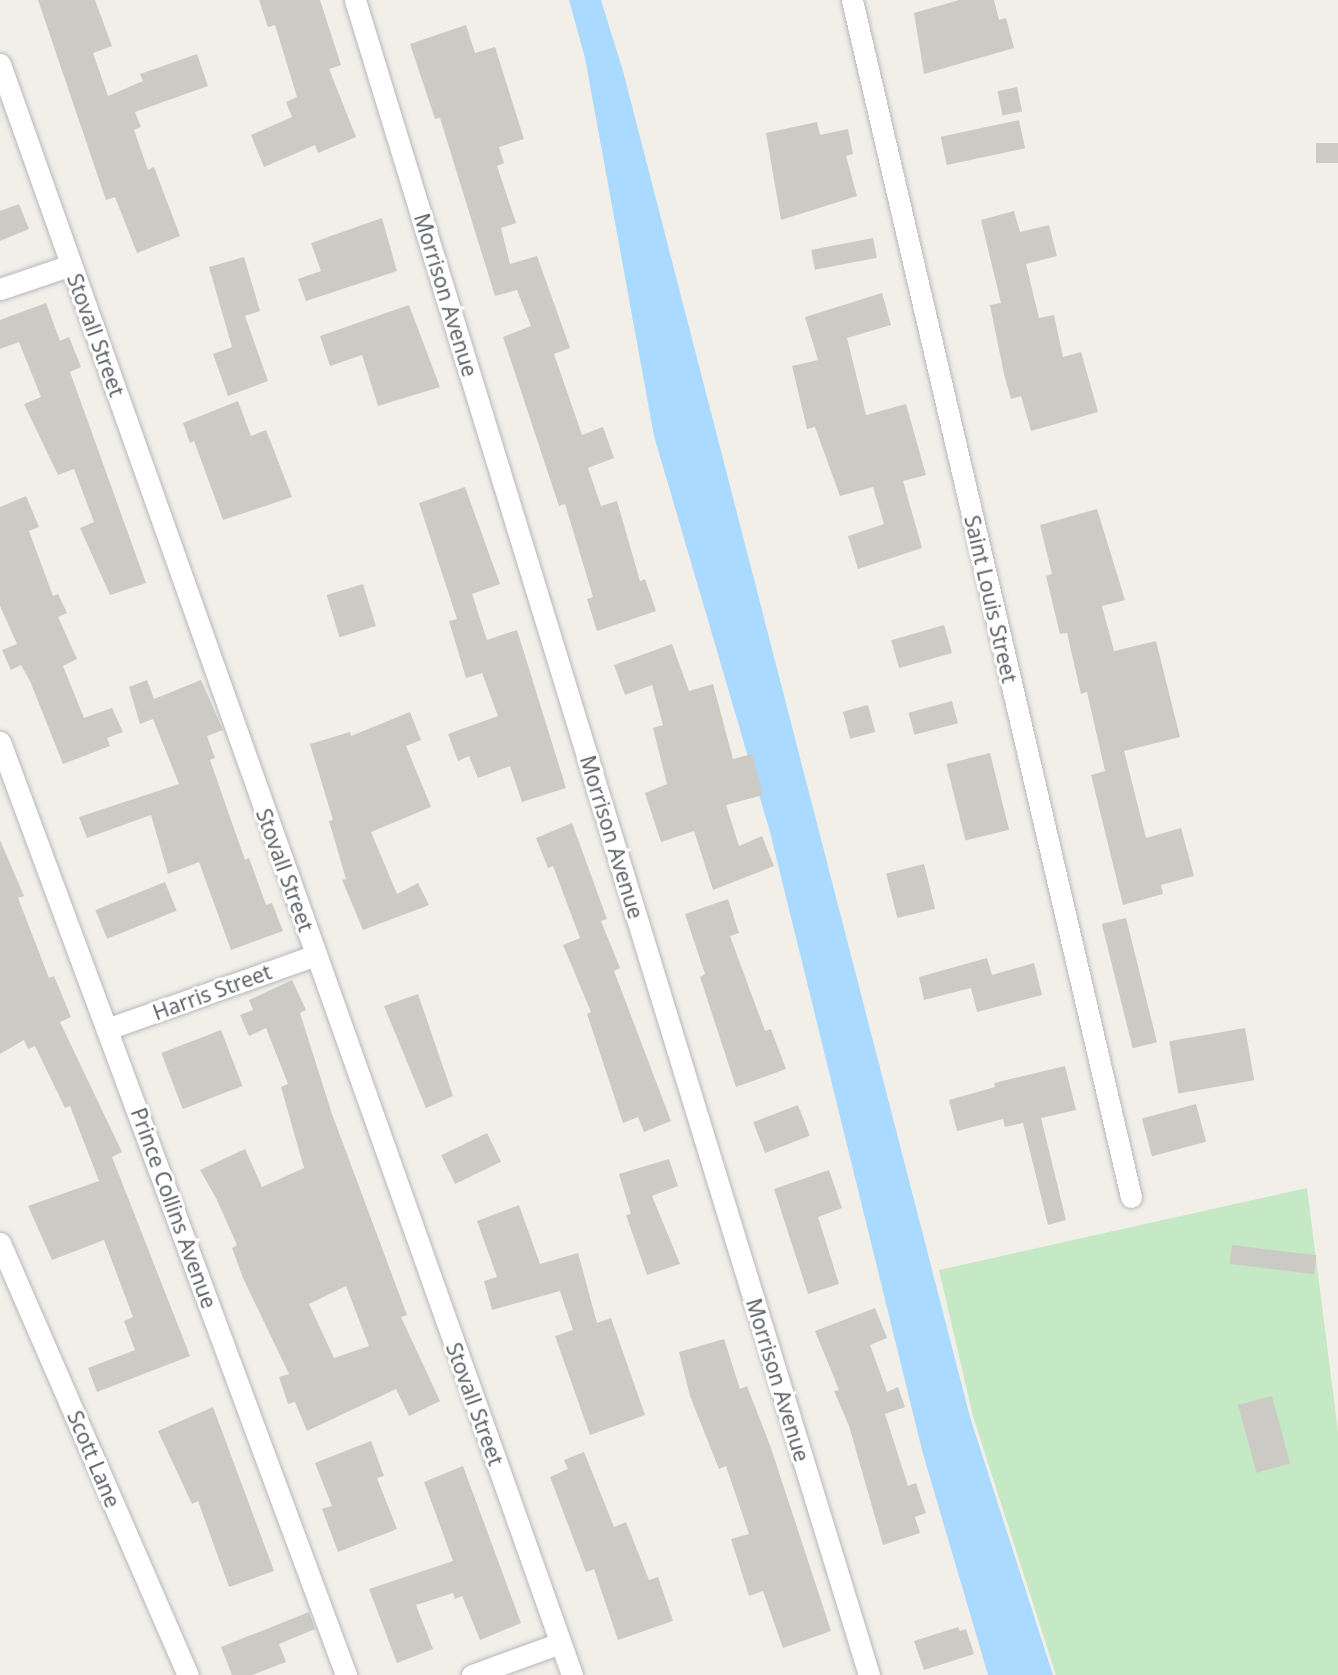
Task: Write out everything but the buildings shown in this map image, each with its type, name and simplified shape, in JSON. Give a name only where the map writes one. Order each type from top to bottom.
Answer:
[{"type":"street","name":"Morrison Avenue","points":[[355,0],[869,1675]]},
{"type":"street","name":"Saint Louis Street","points":[[852,0],[1131,1197]]},
{"type":"street","name":"Stovall Street","points":[[0,64],[572,1675]]},
{"type":"street","points":[[0,289],[71,265]]},
{"type":"street","name":"Prince Collins Avenue","points":[[0,742],[346,1675]]},
{"type":"street","name":"Harris Street","points":[[107,1029],[316,955]]},
{"type":"street","name":"Scott Lane","points":[[0,1243],[188,1675]]},
{"type":"street","points":[[472,1675],[560,1643]]},
{"type":"green space","points":[[1307,1188],[1338,1432],[1338,1675],[1056,1675],[973,1416],[939,1270]]},
{"type":"water","points":[[569,0],[601,0],[623,71],[970,1417],[1053,1675],[988,1675],[923,1454],[770,832],[654,436],[585,58]]}]
